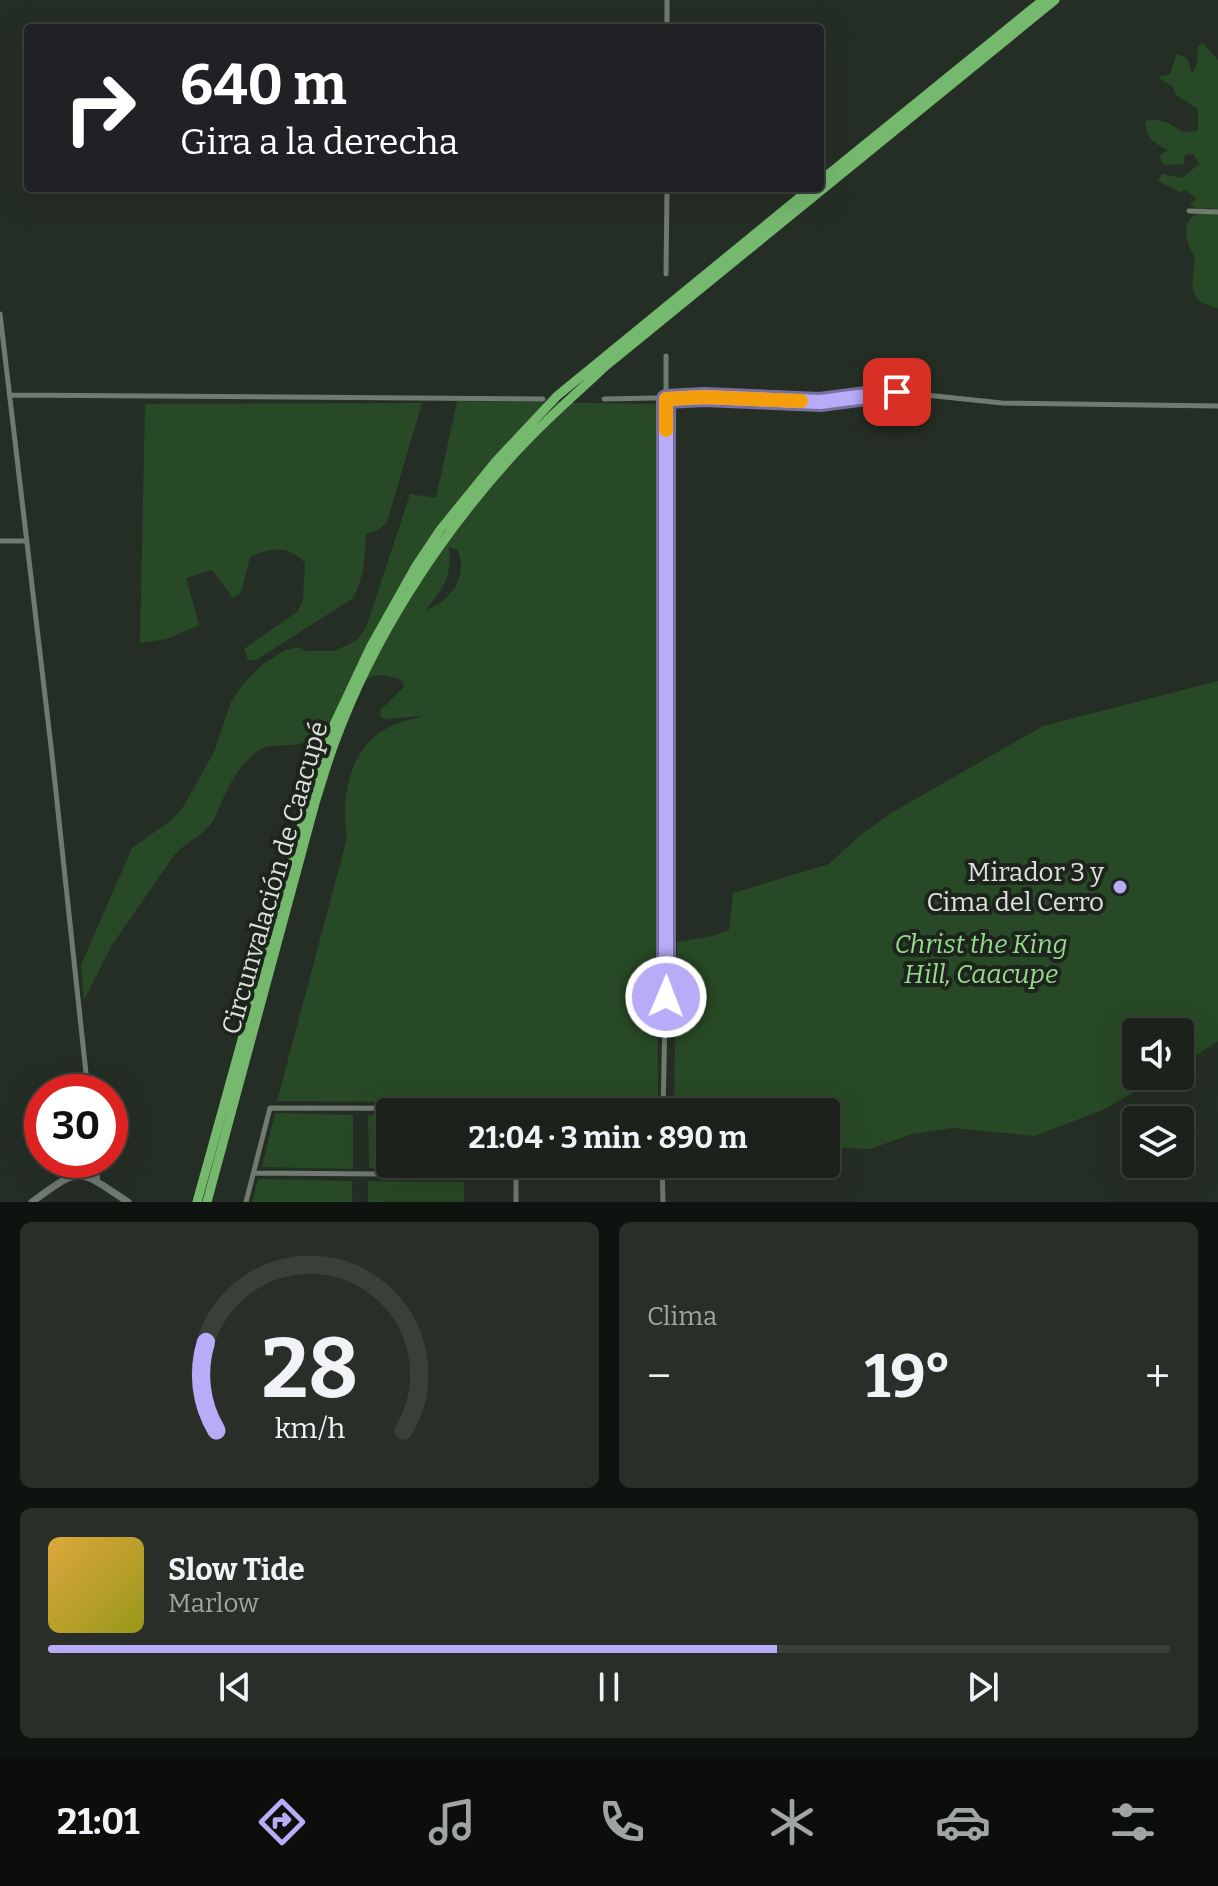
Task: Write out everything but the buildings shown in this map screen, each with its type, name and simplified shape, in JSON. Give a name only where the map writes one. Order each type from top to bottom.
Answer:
[{"type":"highway","points":[[824,178],[1043,0]]},
{"type":"highway","name":"Circunvalación de Caacupé","points":[[824,188],[1055,0]]},
{"type":"highway","name":"Circunvalación de Caacupé","points":[[197,1202],[323,748],[371,646],[416,566],[440,530],[496,461],[557,396],[806,192]]},
{"type":"highway","name":"Circunvalación de Caacupé","points":[[207,1202],[311,817],[336,738],[379,647],[412,589],[507,461],[556,411],[607,365],[819,192]]},
{"type":"street","points":[[667,0],[667,24]]},
{"type":"street","points":[[666,274],[667,192]]},
{"type":"street","points":[[1189,211],[1218,212]]},
{"type":"street","points":[[0,314],[86,1074]]},
{"type":"street","points":[[663,1098],[666,356]]},
{"type":"street","points":[[604,399],[704,397],[820,402],[897,392],[1002,403],[1218,406]]},
{"type":"street","points":[[10,395],[543,399]]},
{"type":"street","points":[[0,541],[27,541]]},
{"type":"street","points":[[246,1202],[270,1108],[376,1109]]},
{"type":"street","points":[[254,1173],[376,1175]]},
{"type":"street","points":[[32,1202],[67,1176],[89,1175],[128,1202]]},
{"type":"street","points":[[97,1178],[98,1182]]},
{"type":"street","points":[[516,1178],[516,1202]]},
{"type":"street","points":[[662,1178],[663,1202]]},
{"type":"green space","points":[[1202,43],[1218,60],[1218,308],[1207,305],[1195,295],[1192,283],[1195,258],[1186,234],[1187,223],[1192,217],[1215,209],[1207,207],[1204,211],[1190,205],[1196,198],[1185,190],[1180,192],[1158,181],[1162,174],[1182,178],[1199,164],[1194,154],[1185,155],[1184,164],[1163,165],[1159,156],[1168,150],[1151,139],[1145,121],[1162,121],[1185,132],[1198,130],[1198,109],[1176,95],[1172,86],[1159,77],[1170,74],[1177,54],[1187,58],[1192,73],[1197,64],[1198,47]]},
{"type":"green space","points":[[457,401],[658,404],[658,1098],[277,1101],[347,838],[345,807],[350,776],[363,749],[374,737],[391,726],[423,716],[385,719],[380,716],[380,710],[404,687],[402,681],[387,676],[366,680],[342,715],[315,738],[297,744],[266,747],[249,758],[231,783],[212,823],[173,857],[112,945],[84,1000],[81,965],[132,848],[173,819],[183,807],[214,752],[231,702],[263,664],[285,650],[298,647],[307,651],[334,651],[356,641],[366,628],[410,494],[436,498]],"holes":[[[449,547],[458,550],[461,560],[455,587],[443,601],[426,610],[445,581]]]},
{"type":"green space","points":[[422,403],[387,522],[378,530],[366,534],[361,576],[352,599],[256,660],[248,660],[244,649],[298,611],[303,600],[305,563],[293,553],[265,551],[250,557],[241,593],[233,598],[212,570],[186,578],[199,625],[167,639],[140,643],[145,404]]},
{"type":"green space","name":"Christ the King Hill, Caacupe","points":[[1218,681],[1218,1041],[1194,1057],[1194,1018],[1122,1018],[1122,1090],[1138,1090],[1105,1109],[1035,1136],[953,1128],[912,1134],[870,1149],[842,1148],[840,1098],[674,1098],[677,942],[729,930],[733,893],[829,864],[858,837],[891,813],[1043,726]]},
{"type":"green space","points":[[275,1113],[353,1115],[353,1169],[262,1167]]},
{"type":"green space","points":[[368,1115],[376,1115],[376,1168],[369,1168]]},
{"type":"green space","points":[[258,1179],[352,1181],[352,1202],[252,1202]]},
{"type":"green space","points":[[368,1181],[464,1182],[464,1202],[368,1202]]},
{"type":"slow traffic","points":[[666,430],[666,399],[704,397],[801,401]]},
{"type":"place","name":"Mirador 3 y Cima del Cerro","points":[[1120,887]]},
{"type":"route","points":[[666,997],[666,399],[704,397],[820,402],[897,392]]}]
